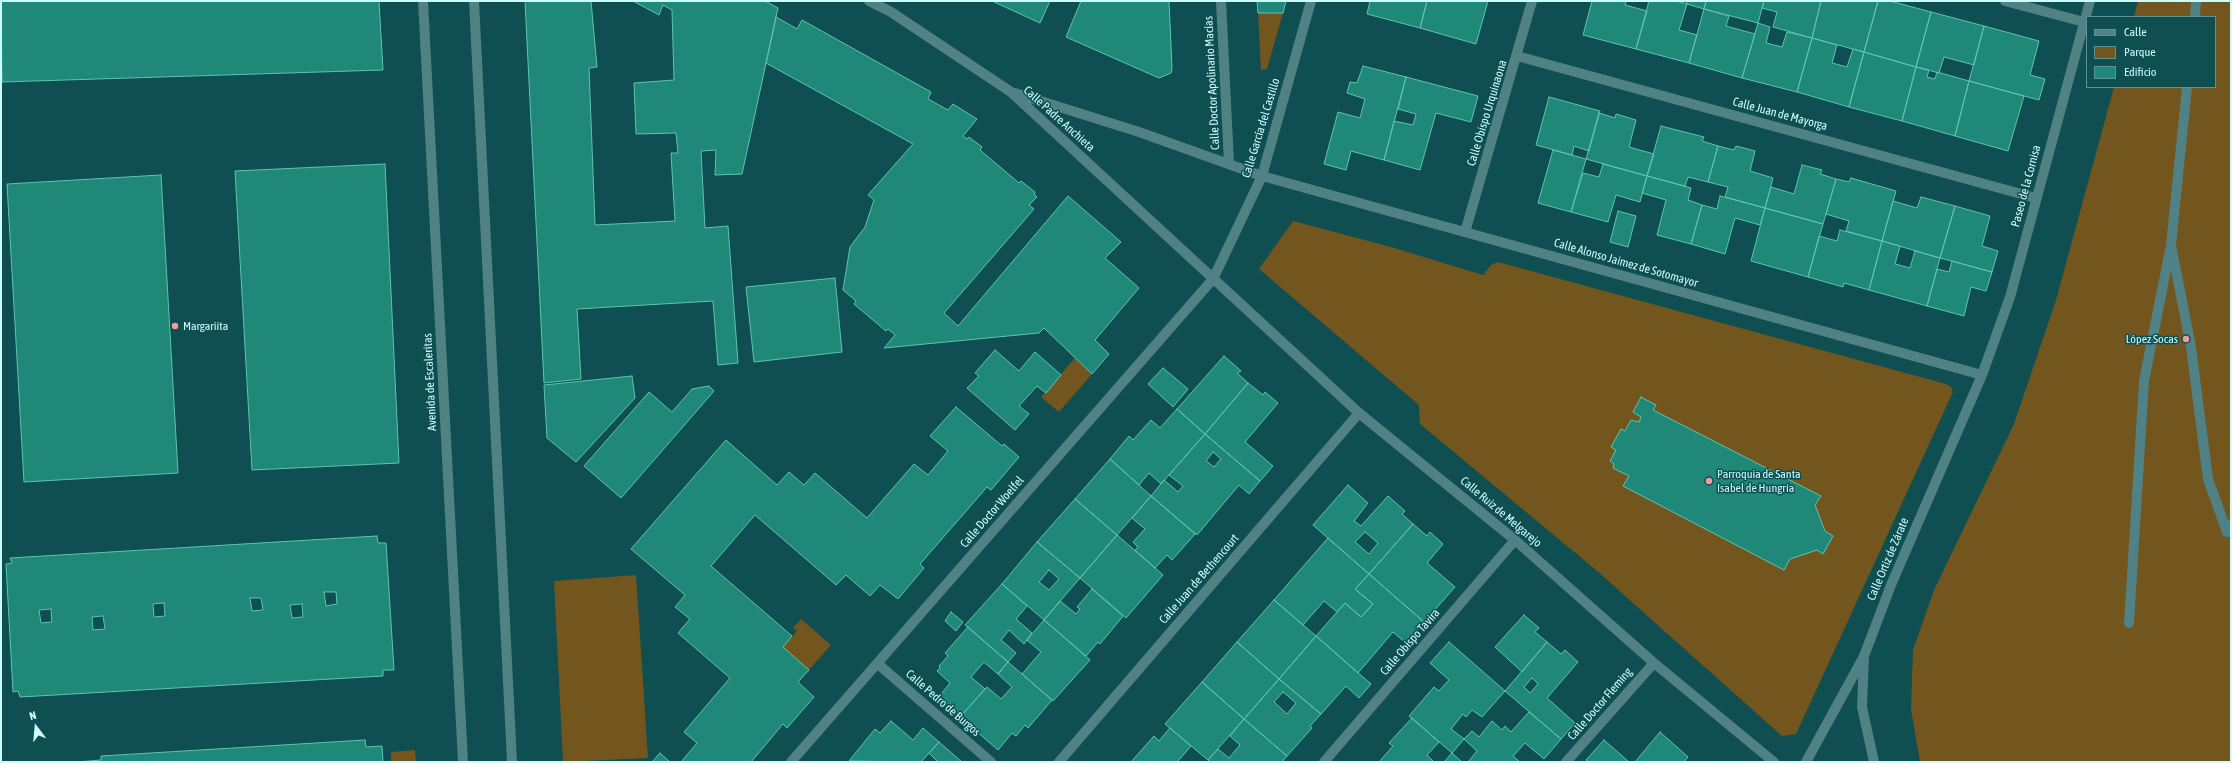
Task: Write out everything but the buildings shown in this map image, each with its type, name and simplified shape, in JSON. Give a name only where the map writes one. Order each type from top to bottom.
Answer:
[{"type":"street","name":"Avenida de Escaleritas","points":[[423,1],[463,762]]},
{"type":"street","points":[[474,1],[512,762]]},
{"type":"street","points":[[869,1],[891,12],[1011,92]]},
{"type":"street","points":[[890,1],[891,12]]},
{"type":"street","name":"Calle Doctor Apolinario Macías","points":[[1221,1],[1229,163]]},
{"type":"street","name":"Calle García del Castillo","points":[[1213,279],[1262,176],[1311,1]]},
{"type":"street","name":"Calle Obispo Urquinaona","points":[[1465,232],[1532,1]]},
{"type":"street","points":[[2005,1],[2084,22]]},
{"type":"street","name":"Paseo de la Cornisa","points":[[1982,375],[2010,297],[2090,1]]},
{"type":"street","points":[[2194,16],[2196,1]]},
{"type":"street","name":"Calle Juan de Mayorga","points":[[1517,56],[2036,198]]},
{"type":"street","points":[[2130,623],[2144,382],[2171,245],[2187,88]]},
{"type":"street","name":"Calle Padre Anchieta","points":[[1011,92],[1139,132],[1262,176]]},
{"type":"street","name":"Calle Padre Anchieta","points":[[1011,92],[1213,279]]},
{"type":"street","name":"Calle Alonso Jaimez de Sotomayor","points":[[1262,176],[1413,219],[1465,232],[1982,375]]},
{"type":"street","points":[[2171,245],[2191,347],[2208,479],[2230,531]]},
{"type":"street","name":"Calle Ruiz de Melgarejo","points":[[1213,279],[1358,413],[1515,540],[1654,663],[1774,762]]},
{"type":"street","name":"Calle Doctor Woelfel","points":[[791,762],[1213,279]]},
{"type":"street","name":"Calle Ortiz de Zárate","points":[[1874,762],[1862,707],[1864,656],[1890,585],[1982,375]]},
{"type":"street","name":"Calle Juan de Bethencourt","points":[[1059,762],[1358,413]]},
{"type":"street","name":"Calle Obispo Tavira","points":[[1324,762],[1515,540]]},
{"type":"street","points":[[1806,762],[1864,656]]},
{"type":"street","name":"Calle Doctor Fleming","points":[[1566,762],[1654,663]]},
{"type":"street","name":"Calle Pedro de Burgos","points":[[878,664],[991,762]]},
{"type":"green space","name":"López Socas","points":[[2138,1],[2231,1],[2231,762],[1920,762],[1911,709],[1913,650],[1934,590],[2014,424],[2056,300],[2114,88],[2216,88],[2216,16],[2134,16]]},
{"type":"green space","points":[[1258,13],[1283,13],[1267,69],[1261,70]]},
{"type":"green space","points":[[1293,221],[1391,247],[1483,275],[1491,265],[1498,262],[1946,384],[1951,387],[1953,392],[1796,734],[1782,736],[1596,570],[1420,424],[1419,405],[1259,269]]},
{"type":"green space","points":[[1075,358],[1092,374],[1059,412],[1041,397]]},
{"type":"green space","points":[[636,575],[648,758],[563,762],[554,581]]},
{"type":"green space","points":[[801,619],[831,645],[809,670],[783,647],[797,631],[793,628]]},
{"type":"green space","points":[[415,750],[416,762],[391,762],[391,752]]},
{"type":"place","name":"Margariita","points":[[175,326]]},
{"type":"place","name":"López Socas","points":[[2186,339]]},
{"type":"place","name":"Parroquia de Santa Isabel de Hungría","points":[[1709,481]]}]
